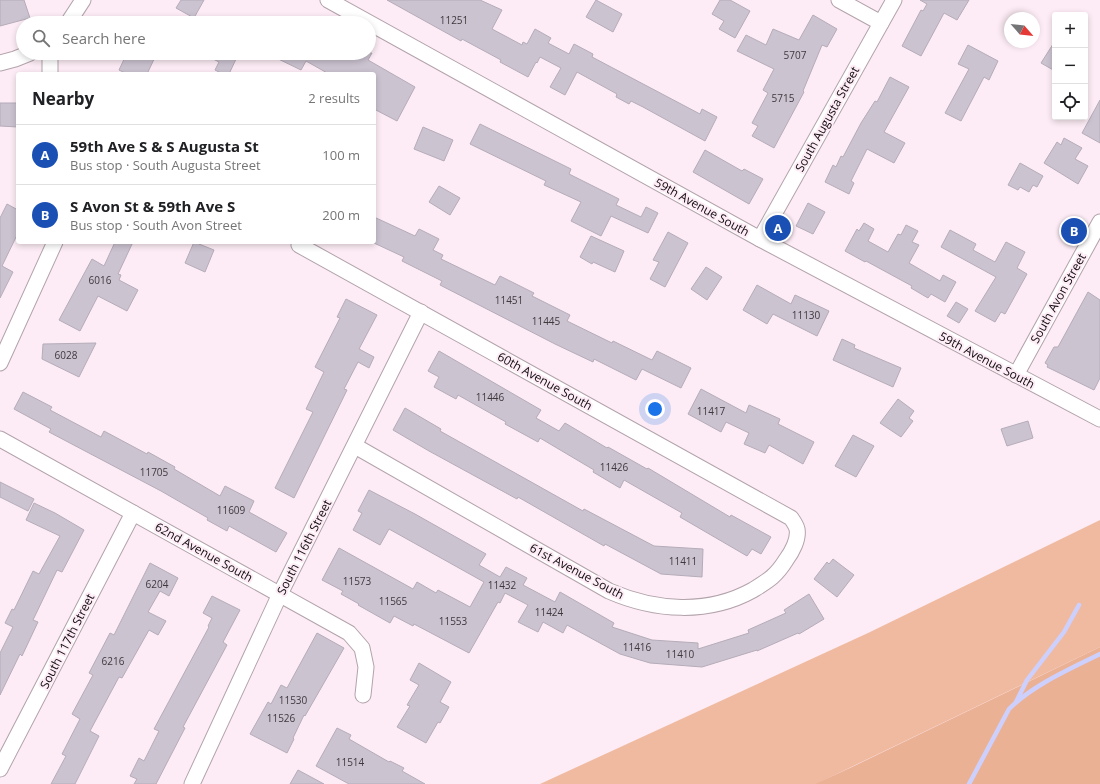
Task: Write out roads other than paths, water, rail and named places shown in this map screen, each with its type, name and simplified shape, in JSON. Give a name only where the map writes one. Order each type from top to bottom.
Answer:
[{"type":"street","points":[[72,16],[82,0]]},
{"type":"street","name":"59th Avenue South","points":[[328,0],[357,16]]},
{"type":"street","points":[[839,0],[881,23]]},
{"type":"street","name":"South Augusta Street","points":[[760,239],[894,0]]},
{"type":"street","name":"59th Avenue South","points":[[376,27],[760,239],[1100,420]]},
{"type":"street","points":[[0,64],[16,59]]},
{"type":"street","points":[[50,60],[50,72]]},
{"type":"street","name":"South Avon Street","points":[[1016,375],[1100,222]]},
{"type":"street","points":[[0,363],[54,244]]},
{"type":"street","name":"60th Avenue South","points":[[299,244],[792,518]]},
{"type":"street","name":"South 116th Street","points":[[192,784],[280,594],[421,312]]},
{"type":"street","name":"62nd Avenue South","points":[[0,439],[349,633],[362,648],[366,667],[363,696]]},
{"type":"street","name":"61st Avenue South","points":[[354,446],[609,591],[646,604],[695,608],[717,605],[740,597],[764,584],[778,573],[789,557],[795,542],[797,529],[792,518]]},
{"type":"street","name":"South 117th Street","points":[[0,769],[133,513]]},
{"type":"waterway","points":[[1016,702],[1027,680],[1064,632],[1079,605]]},
{"type":"waterway","points":[[969,784],[1009,709],[1040,685],[1100,654]]},
{"type":"place","name":"59th Ave S & S Augusta St","points":[[778,228]]},
{"type":"place","name":"S Avon St & 59th Ave S","points":[[1074,231]]}]
